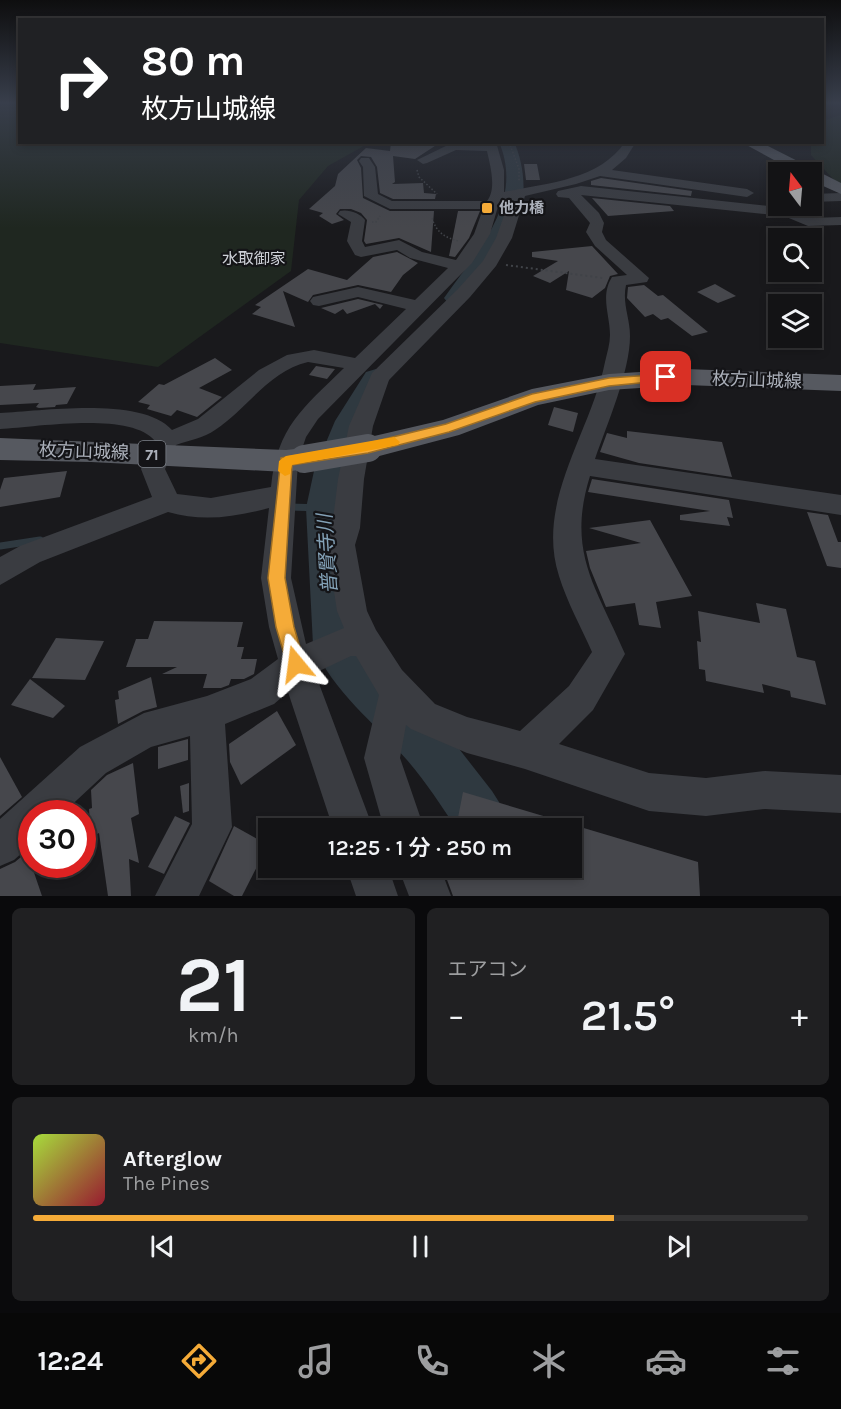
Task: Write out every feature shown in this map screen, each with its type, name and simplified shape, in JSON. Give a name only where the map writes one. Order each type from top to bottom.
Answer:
[{"type":"main road","points":[[754,145],[787,162]]},
{"type":"main road","points":[[822,180],[841,189]]},
{"type":"main road","name":"枚方山城線","points":[[0,449],[164,447],[295,460],[368,448],[449,428],[532,398],[609,382],[686,377],[841,383]]},
{"type":"street","points":[[350,818],[304,661],[285,627],[277,570],[283,494],[295,460],[295,435],[310,414],[418,306],[504,238],[510,196],[498,170],[491,145],[454,146],[423,160]]},
{"type":"street","points":[[510,196],[601,172],[627,152],[630,145]]},
{"type":"street","points":[[365,161],[369,167],[371,196],[385,211],[531,193],[573,194],[581,190],[776,211],[808,222],[841,221]]},
{"type":"street","points":[[601,172],[756,194]]},
{"type":"street","points":[[525,751],[581,698],[609,654],[573,575],[566,528],[572,492],[609,382],[620,336],[614,298],[618,281],[641,278],[600,243],[594,232],[597,223],[594,216],[573,194]]},
{"type":"street","points":[[822,198],[841,197]]},
{"type":"street","points":[[345,214],[358,220],[353,240],[361,252],[399,245],[416,255],[472,262]]},
{"type":"street","points":[[472,262],[457,301],[379,378],[361,426],[351,479],[346,528],[341,545],[357,641],[423,717],[467,735],[525,751],[649,792],[706,797],[765,790],[841,794]]},
{"type":"street","points":[[319,302],[358,292],[418,306]]},
{"type":"street","points":[[167,502],[153,469],[164,447],[204,426],[238,401],[259,380],[298,358],[309,356],[358,365]]},
{"type":"street","points":[[0,422],[103,415],[121,416],[157,428],[164,447]]},
{"type":"street","points":[[581,466],[841,505]]},
{"type":"street","points":[[0,572],[30,554],[167,502],[197,508],[226,509],[283,494]]},
{"type":"street","points":[[49,800],[93,760],[144,732],[207,714],[262,692],[304,661],[357,641]]},
{"type":"street","points":[[398,690],[382,758],[401,818]]},
{"type":"street","points":[[176,896],[212,827],[207,714]]},
{"type":"street","points":[[0,846],[18,829]]},
{"type":"street","points":[[371,878],[377,896]]},
{"type":"street","points":[[423,878],[430,896]]},
{"type":"path","points":[[510,145],[519,169],[510,196]]},
{"type":"path","points":[[472,262],[618,281]]},
{"type":"shaded area","points":[[0,145],[365,145],[328,166],[299,200],[291,271],[158,367],[0,343]]},
{"type":"shaded area","points":[[811,145],[841,145],[841,185],[822,167],[822,162],[817,162],[811,155]]},
{"type":"building","points":[[391,145],[437,145],[415,159],[393,156],[395,182],[392,184],[423,183],[424,193],[436,194],[435,199],[393,199],[380,193],[377,167],[371,157],[361,156],[357,160],[361,168],[363,198],[390,211],[434,211],[431,252],[399,238],[366,244],[364,241],[367,220],[361,213],[351,209],[340,209],[336,214],[344,220],[332,224],[319,216],[323,213],[309,209],[335,186],[338,174],[366,148],[390,151]]},
{"type":"building","points":[[524,164],[537,164],[540,180],[526,180]]},
{"type":"building","points":[[601,178],[692,191],[691,196],[591,185],[591,181]]},
{"type":"building","points":[[592,198],[670,206],[674,211],[608,216]]},
{"type":"building","points":[[458,211],[480,211],[469,238],[455,257],[449,256]]},
{"type":"building","points":[[592,246],[618,274],[610,276],[605,288],[592,298],[566,290],[569,271],[550,283],[533,276],[558,261],[532,257],[532,252]]},
{"type":"building","points":[[397,252],[418,263],[403,275],[391,292],[358,285],[313,295],[308,302],[283,291],[295,327],[252,314],[261,307],[255,305],[308,269],[347,280],[373,257]]},
{"type":"building","points":[[715,284],[736,296],[718,303],[697,292]]},
{"type":"building","points":[[644,285],[658,296],[663,295],[708,332],[692,336],[668,318],[661,320],[653,314],[645,317],[627,298],[628,287]]},
{"type":"building","points":[[358,299],[383,305],[380,309],[375,304],[347,314],[343,309],[335,314],[321,308]]},
{"type":"building","points":[[215,358],[232,370],[199,388],[222,397],[197,417],[177,410],[171,416],[147,409],[150,405],[138,402],[159,384],[164,385]]},
{"type":"building","points":[[316,366],[335,369],[327,379],[309,375]]},
{"type":"building","points":[[36,384],[33,390],[76,387],[67,404],[55,407],[36,407],[39,403],[0,405],[0,386]]},
{"type":"building","points":[[554,407],[578,413],[573,432],[548,425]]},
{"type":"building","points":[[627,431],[722,442],[732,477],[639,463],[600,452],[607,433],[627,438]]},
{"type":"building","points":[[67,471],[60,497],[0,507],[0,490],[4,478]]},
{"type":"building","points":[[592,479],[729,500],[733,518],[727,517],[730,526],[680,520],[680,515],[710,511],[588,492]]},
{"type":"building","points":[[807,512],[828,515],[838,542],[841,542],[841,568],[827,566]]},
{"type":"building","points":[[650,520],[692,596],[656,602],[661,628],[639,625],[635,603],[606,607],[590,568],[586,551],[641,543],[589,528]]},
{"type":"building","points":[[756,603],[786,609],[797,657],[815,661],[826,705],[791,697],[790,691],[762,684],[764,693],[706,681],[705,670],[699,669],[697,641],[701,642],[698,611],[760,623]]},
{"type":"building","points":[[154,621],[243,622],[237,647],[244,647],[241,659],[257,659],[254,674],[244,679],[231,679],[229,685],[221,688],[203,688],[207,674],[162,674],[177,667],[126,667],[136,639],[148,639]]},
{"type":"building","points":[[56,638],[104,641],[85,680],[32,678]]},
{"type":"building","points":[[151,677],[157,707],[143,711],[118,724],[115,700],[119,699],[118,691]]},
{"type":"building","points":[[30,679],[65,706],[53,718],[11,705]]},
{"type":"building","points":[[277,711],[296,745],[241,785],[230,762],[229,744]]},
{"type":"building","points":[[188,739],[188,760],[158,769],[158,747]]},
{"type":"building","points":[[0,757],[22,797],[0,816]]},
{"type":"building","points":[[133,763],[139,814],[131,818],[139,863],[129,859],[131,896],[108,896],[99,833],[96,834],[96,800],[92,800],[91,790],[107,775]]},
{"type":"building","points":[[189,783],[189,811],[183,813],[180,786]]},
{"type":"building","points":[[463,792],[550,818],[458,818]]},
{"type":"building","points":[[175,816],[190,823],[164,874],[148,867]]},
{"type":"building","points":[[234,826],[258,839],[258,865],[242,896],[234,896],[209,881]]},
{"type":"building","points":[[582,827],[698,862],[700,896],[453,896],[446,878],[582,878]]},
{"type":"building","points":[[18,860],[18,878],[36,878],[42,896],[0,896],[0,869]]},
{"type":"waterway","name":"普賢寺川","points":[[456,298],[481,264],[511,211],[514,197],[514,175],[511,153],[507,145]]},
{"type":"waterway","name":"普賢寺川","points":[[376,378],[350,421],[330,471],[323,508],[334,645],[353,672],[425,744],[480,818]]},
{"type":"waterway","points":[[289,507],[323,508]]},
{"type":"waterway","points":[[0,546],[40,540]]},
{"type":"slow traffic","points":[[285,471],[286,461],[394,442]]},
{"type":"place","name":"他力橋","points":[[487,208]]},
{"type":"district","name":"水取御家","points":[[254,258]]},
{"type":"route","points":[[296,664],[285,627],[276,578],[286,461],[368,448],[449,428],[532,398],[609,382],[666,377]]}]
